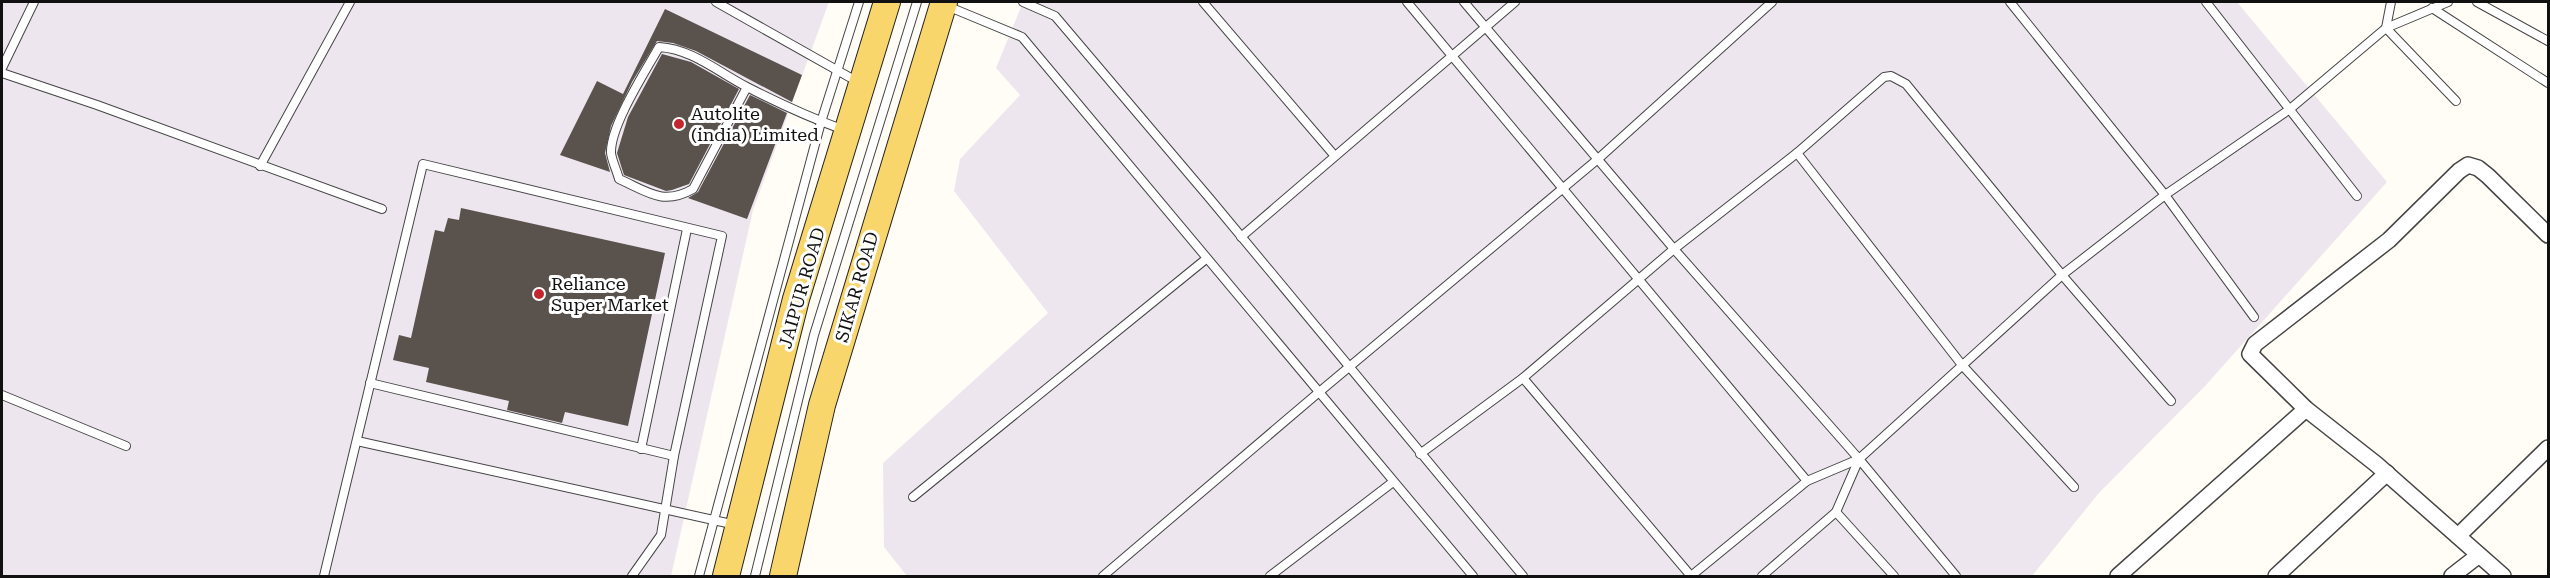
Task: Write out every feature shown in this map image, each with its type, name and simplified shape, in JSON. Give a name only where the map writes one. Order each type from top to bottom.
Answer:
[{"type":"main road","name":"JAIPUR ROAD","points":[[726,576],[796,299],[860,83],[887,2]]},
{"type":"main road","name":"SIKAR ROAD","points":[[783,576],[822,405],[943,3]]},
{"type":"street","points":[[2503,576],[2387,473],[2306,409],[2250,354],[2252,348],[2389,240],[2459,171],[2468,165],[2478,168],[2548,235]]},
{"type":"street","points":[[2118,576],[2306,409]]},
{"type":"street","points":[[2458,536],[2548,448]]},
{"type":"street","points":[[2276,576],[2387,473]]},
{"type":"street","points":[[2452,576],[2479,555]]},
{"type":"lane","points":[[2,68],[34,2]]},
{"type":"lane","points":[[260,166],[350,2]]},
{"type":"lane","points":[[716,2],[860,83]]},
{"type":"lane","points":[[699,576],[821,122],[859,2]]},
{"type":"lane","points":[[755,576],[813,335],[917,2]]},
{"type":"lane","points":[[1023,2],[1055,16],[1523,576]]},
{"type":"lane","points":[[1043,9],[1048,2]]},
{"type":"lane","points":[[1203,2],[1335,155]]},
{"type":"lane","points":[[1407,2],[1807,481]]},
{"type":"lane","points":[[1464,2],[1674,249],[1859,459],[1956,576]]},
{"type":"lane","points":[[1241,237],[1515,2]]},
{"type":"lane","points":[[1103,576],[1348,367],[1598,159],[1772,2]]},
{"type":"lane","points":[[2010,2],[2165,195],[2253,317]]},
{"type":"lane","points":[[2206,2],[2357,196]]},
{"type":"lane","points":[[2386,28],[2391,2]]},
{"type":"lane","points":[[1523,378],[1691,576],[1807,481],[1859,459],[2062,275],[2165,195],[2290,109],[2386,28],[2448,2]]},
{"type":"lane","points":[[2477,2],[2548,41]]},
{"type":"lane","points":[[943,3],[1022,37],[1473,576]]},
{"type":"lane","points":[[2432,8],[2548,83]]},
{"type":"lane","points":[[2386,28],[2456,101]]},
{"type":"lane","points":[[747,87],[693,189],[678,198],[658,197],[619,179],[611,154],[612,138],[659,47],[672,48],[692,56],[747,87],[821,122],[847,131]]},
{"type":"lane","points":[[2,73],[97,105],[382,209]]},
{"type":"lane","points":[[1420,454],[1523,378],[1674,249],[1797,153],[1884,77],[1891,76],[1906,84],[2062,275],[2171,401]]},
{"type":"lane","points":[[1797,153],[1962,365],[2074,487]]},
{"type":"lane","points":[[324,576],[423,164],[722,236],[674,456],[667,511],[661,535],[632,576]]},
{"type":"lane","points":[[641,449],[687,229]]},
{"type":"lane","points":[[913,496],[1206,259]]},
{"type":"lane","points":[[370,383],[674,456]]},
{"type":"lane","points":[[2,395],[126,446]]},
{"type":"lane","points":[[357,441],[739,526]]},
{"type":"lane","points":[[1762,576],[1836,512],[1859,459]]},
{"type":"lane","points":[[1276,575],[1393,482]]},
{"type":"lane","points":[[1836,512],[1894,576]]},
{"type":"shaded area","points":[[2,2],[829,2],[753,210],[671,576],[2,576]]},
{"type":"shaded area","points":[[1023,2],[2237,2],[2387,182],[2206,385],[2098,494],[2032,576],[907,576],[884,547],[883,463],[1048,313],[954,191],[960,159],[1020,95],[996,68]]},
{"type":"building","points":[[665,9],[802,75],[792,102],[696,51],[673,43],[657,41],[632,82],[611,126],[605,153],[610,172],[560,155],[597,81],[623,94]]},
{"type":"building","points":[[662,54],[691,62],[739,89],[689,184],[666,191],[624,175],[617,153],[628,117]]},
{"type":"building","points":[[750,95],[787,113],[747,219],[688,198],[698,192]]},
{"type":"building","name":"Reliance Super Market","points":[[461,208],[665,253],[628,426],[565,412],[562,423],[507,410],[509,401],[426,382],[429,368],[393,360],[399,335],[411,338],[435,230],[444,232],[448,218],[459,220]]},
{"type":"place","name":"Autolite (india) Limited","points":[[679,124]]},
{"type":"place","name":"Reliance Super Market","points":[[539,294]]}]
